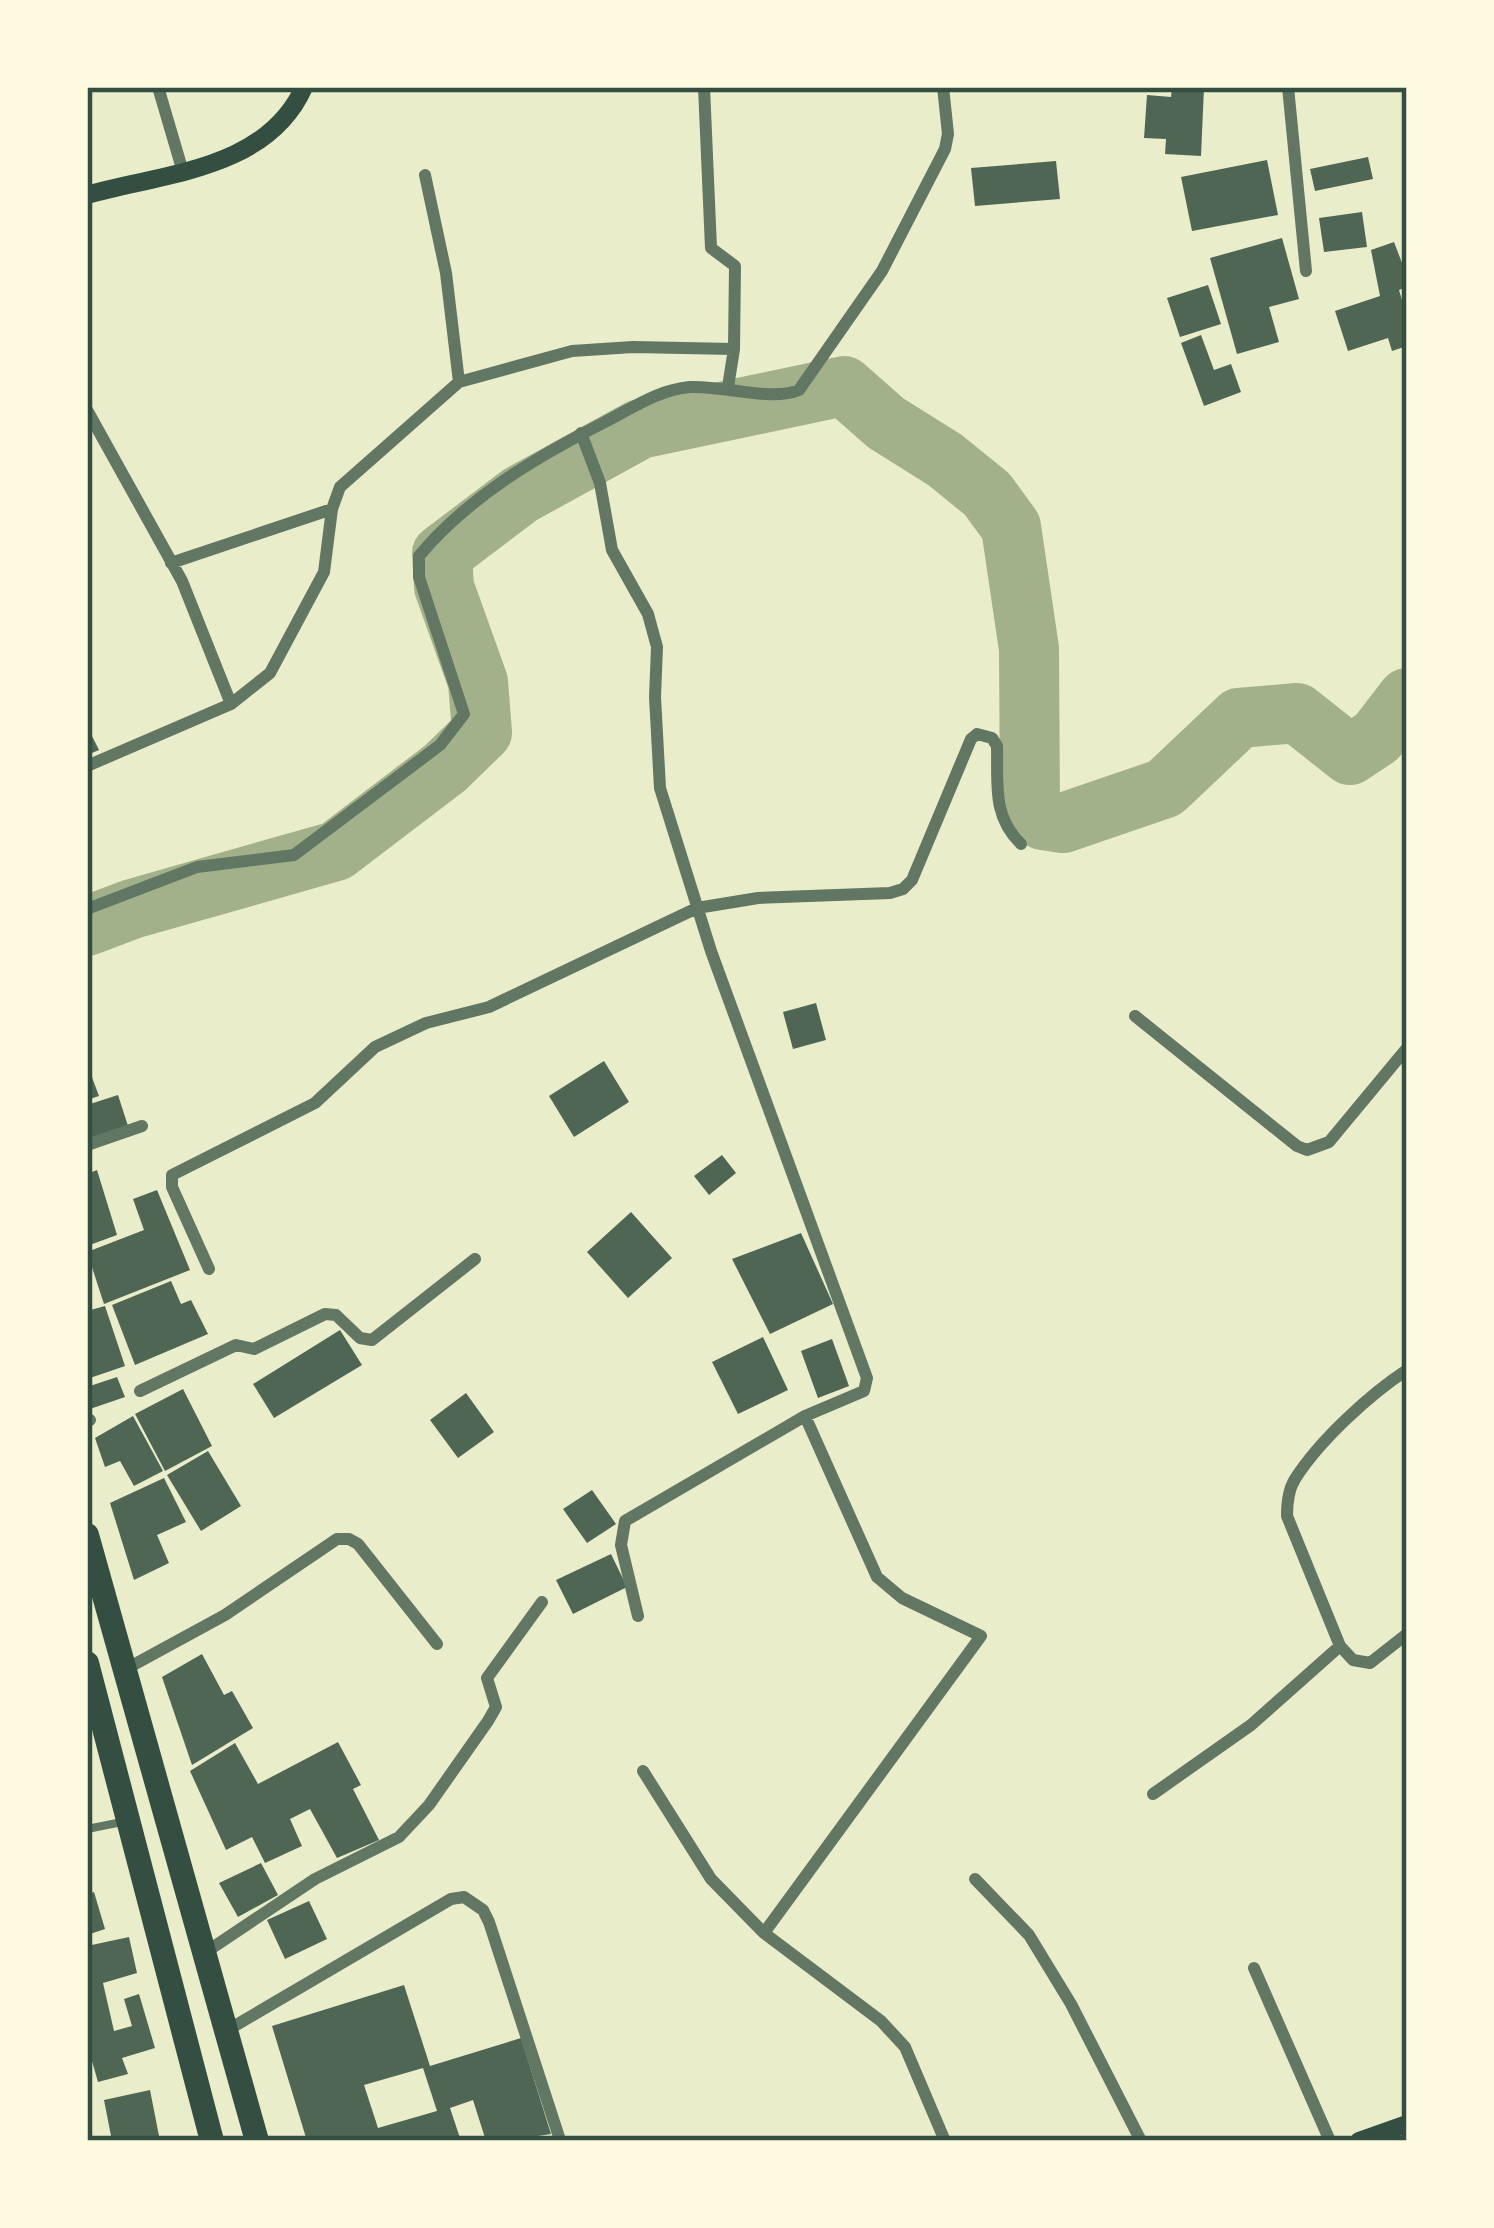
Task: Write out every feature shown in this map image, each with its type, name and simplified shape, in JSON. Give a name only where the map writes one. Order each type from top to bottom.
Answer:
[{"type":"highway","points":[[87,1535],[257,2141]]},
{"type":"highway","points":[[87,1663],[212,2141]]},
{"type":"main road","points":[[87,195],[225,160],[263,139],[293,110],[304,87]]},
{"type":"main road","points":[[1359,2141],[1407,2124]]},
{"type":"street","points":[[158,87],[183,172]]},
{"type":"street","points":[[704,87],[711,248],[735,263],[734,349],[728,387]]},
{"type":"street","points":[[87,909],[197,867],[294,854],[440,745],[464,714],[419,577],[419,556],[436,536],[537,457],[584,440],[665,392],[728,387],[776,395],[789,394],[805,383],[882,271],[946,149],[944,87]]},
{"type":"street","points":[[1288,87],[1306,272]]},
{"type":"street","points":[[425,175],[446,273],[460,382]]},
{"type":"street","points":[[87,766],[231,704],[270,673],[324,572],[332,509],[340,487],[460,382],[572,351],[633,346],[734,349]]},
{"type":"street","points":[[87,410],[171,563],[231,704]]},
{"type":"street","points":[[584,440],[600,483],[612,550],[647,614],[657,647],[660,788],[697,908],[867,1378],[864,1391],[856,1396],[805,1416],[625,1521],[621,1544],[638,1616]]},
{"type":"street","points":[[171,563],[332,509]]},
{"type":"street","points":[[209,1269],[172,1187],[172,1175],[315,1103],[375,1047],[426,1024],[489,1007],[697,908],[758,898],[903,889],[912,880],[977,734],[992,738],[998,746],[998,808],[1002,822],[1022,844]]},
{"type":"street","points":[[1135,1016],[1307,1150],[1330,1142],[1407,1048]]},
{"type":"street","points":[[87,1145],[142,1126]]},
{"type":"street","points":[[140,1391],[236,1345],[254,1349],[325,1314],[336,1315],[360,1338],[372,1340],[475,1258]]},
{"type":"street","points":[[1407,1370],[1360,1406],[1293,1481],[1286,1502],[1287,1516],[1340,1646],[1353,1660],[1370,1663],[1407,1634]]},
{"type":"street","points":[[764,1933],[980,1636],[902,1598],[877,1577],[805,1416]]},
{"type":"street","points":[[123,1670],[226,1615],[337,1539],[358,1544],[437,1644]]},
{"type":"street","points":[[202,1954],[315,1880],[399,1837],[429,1805],[488,1721],[496,1707],[487,1678],[542,1602]]},
{"type":"street","points":[[1153,1794],[1251,1725],[1340,1646]]},
{"type":"street","points":[[644,1771],[711,1880],[764,1933],[881,2021],[905,2048],[945,2141]]},
{"type":"street","points":[[975,1879],[1028,1935],[1071,2004],[1141,2141]]},
{"type":"street","points":[[225,2032],[451,1899],[464,1897],[483,1910],[489,1922],[560,2140]]},
{"type":"street","points":[[1254,1968],[1330,2141]]},
{"type":"lane","points":[[87,1829],[127,1821]]},
{"type":"building","points":[[1172,87],[1204,87],[1201,156],[1165,154],[1166,139],[1144,138],[1147,95],[1171,97]]},
{"type":"building","points":[[1368,157],[1373,179],[1315,191],[1310,169]]},
{"type":"building","points":[[1267,160],[1278,215],[1192,231],[1181,177]]},
{"type":"building","points":[[1056,161],[1060,199],[975,206],[971,168]]},
{"type":"building","points":[[1362,212],[1367,247],[1324,252],[1319,218]]},
{"type":"building","points":[[1282,238],[1299,299],[1269,307],[1279,342],[1237,354],[1210,258]]},
{"type":"building","points":[[1394,242],[1407,276],[1407,287],[1399,290],[1407,317],[1407,346],[1392,351],[1388,338],[1348,351],[1335,311],[1380,296],[1371,250]]},
{"type":"building","points":[[1208,285],[1221,324],[1180,337],[1167,298]]},
{"type":"building","points":[[1201,335],[1214,370],[1231,364],[1241,392],[1204,406],[1181,343]]},
{"type":"building","points":[[87,726],[99,750],[87,755]]},
{"type":"building","points":[[816,1003],[826,1040],[793,1049],[783,1012]]},
{"type":"building","points":[[604,1061],[629,1102],[574,1137],[549,1096]]},
{"type":"building","points":[[87,1064],[99,1096],[87,1100]]},
{"type":"building","points":[[118,1095],[129,1129],[87,1143],[87,1105]]},
{"type":"building","points":[[722,1155],[736,1173],[709,1195],[694,1176]]},
{"type":"building","points":[[97,1170],[117,1235],[87,1246],[87,1174]]},
{"type":"building","points":[[157,1190],[190,1270],[104,1304],[87,1252],[144,1230],[133,1199]]},
{"type":"building","points":[[631,1212],[672,1258],[628,1298],[587,1252]]},
{"type":"building","points":[[801,1233],[833,1304],[770,1334],[732,1259]]},
{"type":"building","points":[[171,1281],[181,1304],[191,1300],[208,1334],[135,1365],[112,1305]]},
{"type":"building","points":[[105,1306],[125,1366],[87,1379],[87,1311]]},
{"type":"building","points":[[340,1330],[362,1365],[274,1418],[253,1384]]},
{"type":"building","points":[[763,1337],[788,1390],[738,1414],[712,1362]]},
{"type":"building","points":[[832,1339],[849,1386],[818,1398],[801,1351]]},
{"type":"building","points":[[117,1377],[125,1397],[90,1409],[87,1387]]},
{"type":"building","points":[[183,1389],[212,1446],[165,1471],[135,1414]]},
{"type":"building","points":[[466,1393],[494,1432],[458,1458],[430,1420]]},
{"type":"building","points":[[133,1416],[163,1471],[134,1486],[120,1461],[105,1467],[95,1438]]},
{"type":"building","points":[[208,1451],[241,1506],[201,1531],[167,1475]]},
{"type":"building","points":[[164,1478],[186,1522],[157,1535],[169,1563],[134,1580],[110,1503]]},
{"type":"building","points":[[592,1490],[616,1524],[587,1543],[563,1509]]},
{"type":"building","points":[[611,1554],[627,1587],[573,1614],[556,1580]]},
{"type":"building","points":[[202,1654],[224,1695],[232,1691],[253,1728],[192,1765],[162,1677]]},
{"type":"building","points":[[338,1742],[361,1785],[353,1789],[379,1840],[337,1858],[310,1809],[290,1819],[302,1846],[265,1863],[252,1837],[226,1850],[190,1771],[235,1743],[258,1784]]},
{"type":"building","points":[[261,1863],[278,1895],[238,1917],[219,1883]]},
{"type":"building","points":[[94,1892],[105,1929],[87,1935],[87,1894]]},
{"type":"building","points":[[309,1901],[327,1939],[285,1959],[267,1920]]},
{"type":"building","points":[[129,1937],[137,1973],[103,1983],[114,2031],[132,2026],[124,1999],[139,1994],[155,2048],[122,2058],[128,2074],[98,2082],[92,2061],[87,2062],[87,2002],[92,2001],[87,1987],[87,1946]]},
{"type":"building","points":[[404,1985],[430,2066],[521,2038],[551,2134],[538,2136],[540,2141],[486,2141],[473,2100],[450,2108],[461,2141],[307,2141],[272,2026]],"holes":[[[423,2068],[437,2111],[378,2128],[364,2085]]]},
{"type":"building","points":[[150,2090],[160,2141],[112,2141],[104,2100]]},
{"type":"waterway","points":[[87,926],[336,851],[445,768],[482,732],[478,682],[444,587],[442,554],[520,495],[640,429],[844,386],[886,423],[945,460],[987,494],[1011,527],[1029,649],[1030,805],[1043,820],[1063,823],[1165,788],[1239,718],[1297,713],[1350,755],[1377,737],[1407,698]]}]
